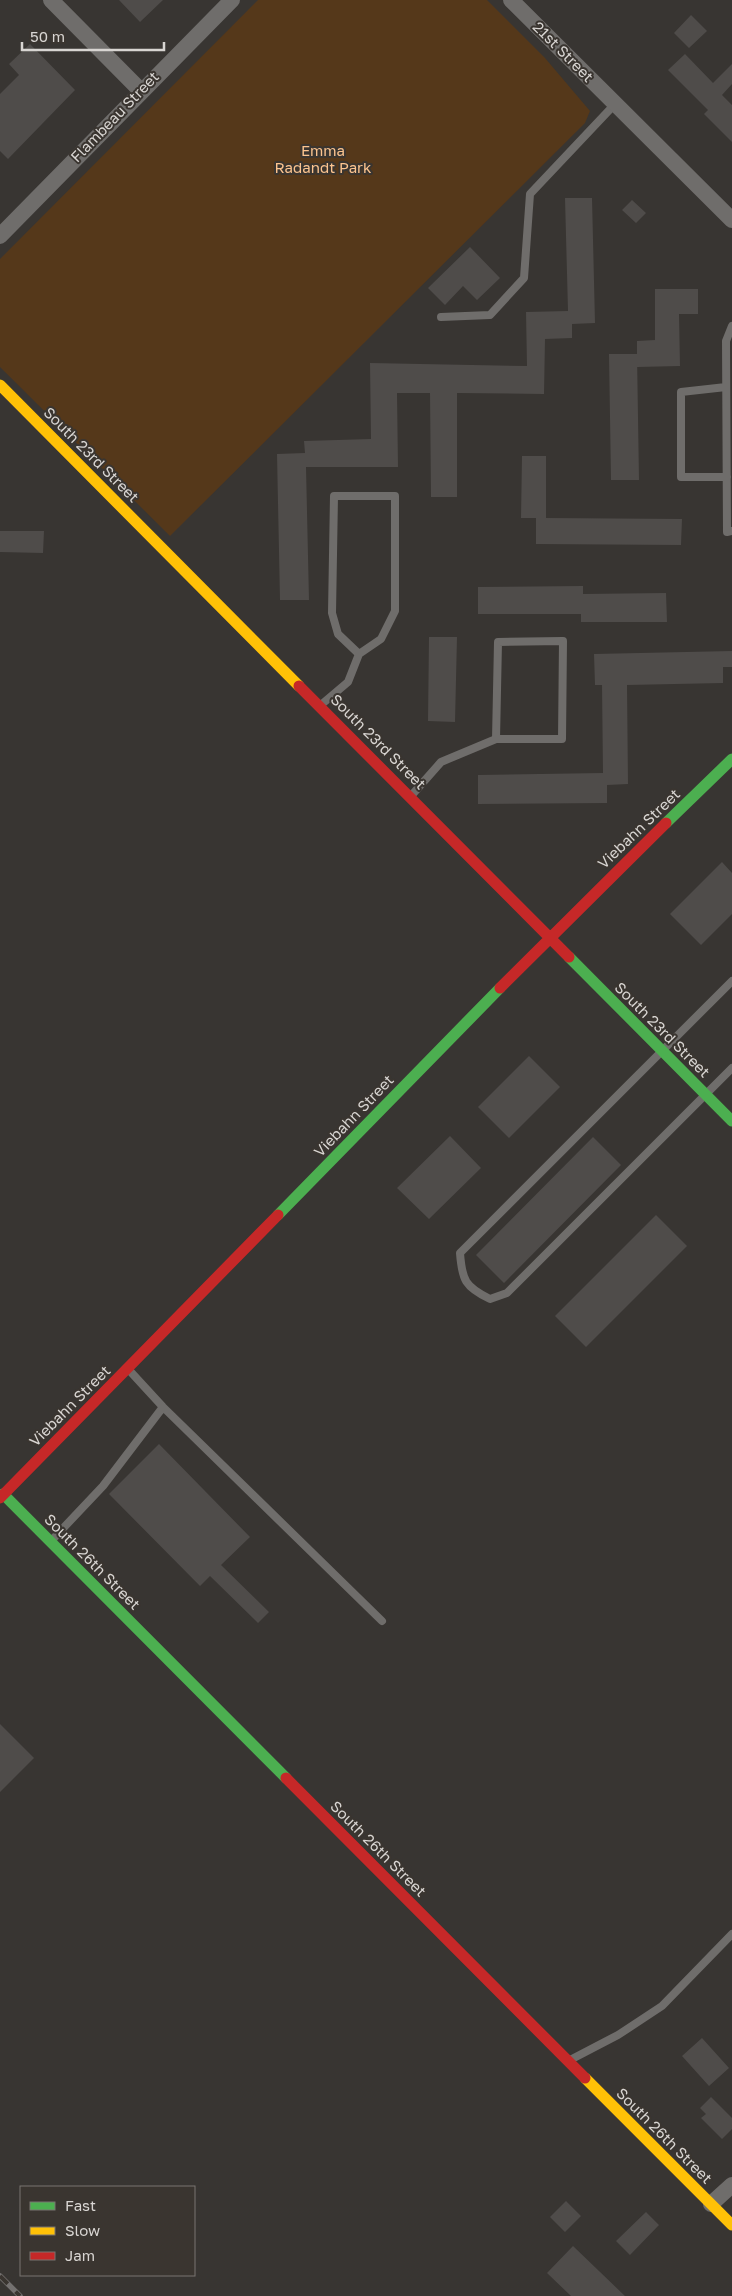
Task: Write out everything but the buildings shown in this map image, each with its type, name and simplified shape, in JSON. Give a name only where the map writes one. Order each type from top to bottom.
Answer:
[{"type":"street","points":[[51,0],[141,91]]},
{"type":"street","name":"Flambeau Street","points":[[0,236],[232,0]]},
{"type":"street","name":"21st Street","points":[[511,0],[732,220]]},
{"type":"street","name":"South 23rd Street","points":[[0,385],[411,796],[549,938],[732,1121]]},
{"type":"street","name":"Viebahn Street","points":[[2,1496],[549,938],[732,759]]},
{"type":"street","name":"South 26th Street","points":[[2,1496],[51,1542],[732,2225]]},
{"type":"street","points":[[711,2204],[732,2185]]},
{"type":"lane","points":[[441,317],[490,315],[524,278],[530,194],[615,104]]},
{"type":"lane","points":[[732,326],[726,341],[729,462],[727,477],[727,532],[732,531]]},
{"type":"lane","points":[[726,387],[681,392],[681,477],[727,477]]},
{"type":"lane","points":[[320,706],[348,682],[358,654],[381,638],[395,611],[394,496],[334,496],[332,612],[338,634],[358,654]]},
{"type":"lane","points":[[411,796],[442,762],[496,739],[562,739],[562,641],[498,642],[496,739]]},
{"type":"lane","points":[[732,981],[460,1253],[462,1276],[472,1290],[490,1298],[507,1293],[732,1068]]},
{"type":"lane","points":[[128,1369],[163,1407],[382,1621]]},
{"type":"lane","points":[[51,1542],[103,1486],[163,1407]]},
{"type":"lane","points":[[568,2060],[618,2035],[662,2006],[732,1934]]},
{"type":"green space","name":"Emma Radandt Park","points":[[258,0],[487,0],[545,58],[590,111],[585,123],[170,536],[0,367],[0,259]]},
{"type":"railway","points":[[0,2276],[20,2296]]},
{"type":"traffic: fast","points":[[666,823],[732,759]]},
{"type":"traffic: fast","points":[[569,957],[732,1121]]},
{"type":"traffic: fast","points":[[278,1215],[500,988]]},
{"type":"traffic: fast","points":[[3,1494],[286,1778]]},
{"type":"traffic: slow","points":[[0,385],[299,686]]},
{"type":"traffic: slow","points":[[585,2078],[732,2225]]},
{"type":"traffic: jam","points":[[299,686],[569,957]]},
{"type":"traffic: jam","points":[[500,988],[666,823]]},
{"type":"traffic: jam","points":[[0,1498],[278,1215]]},
{"type":"traffic: jam","points":[[286,1778],[585,2078]]}]
